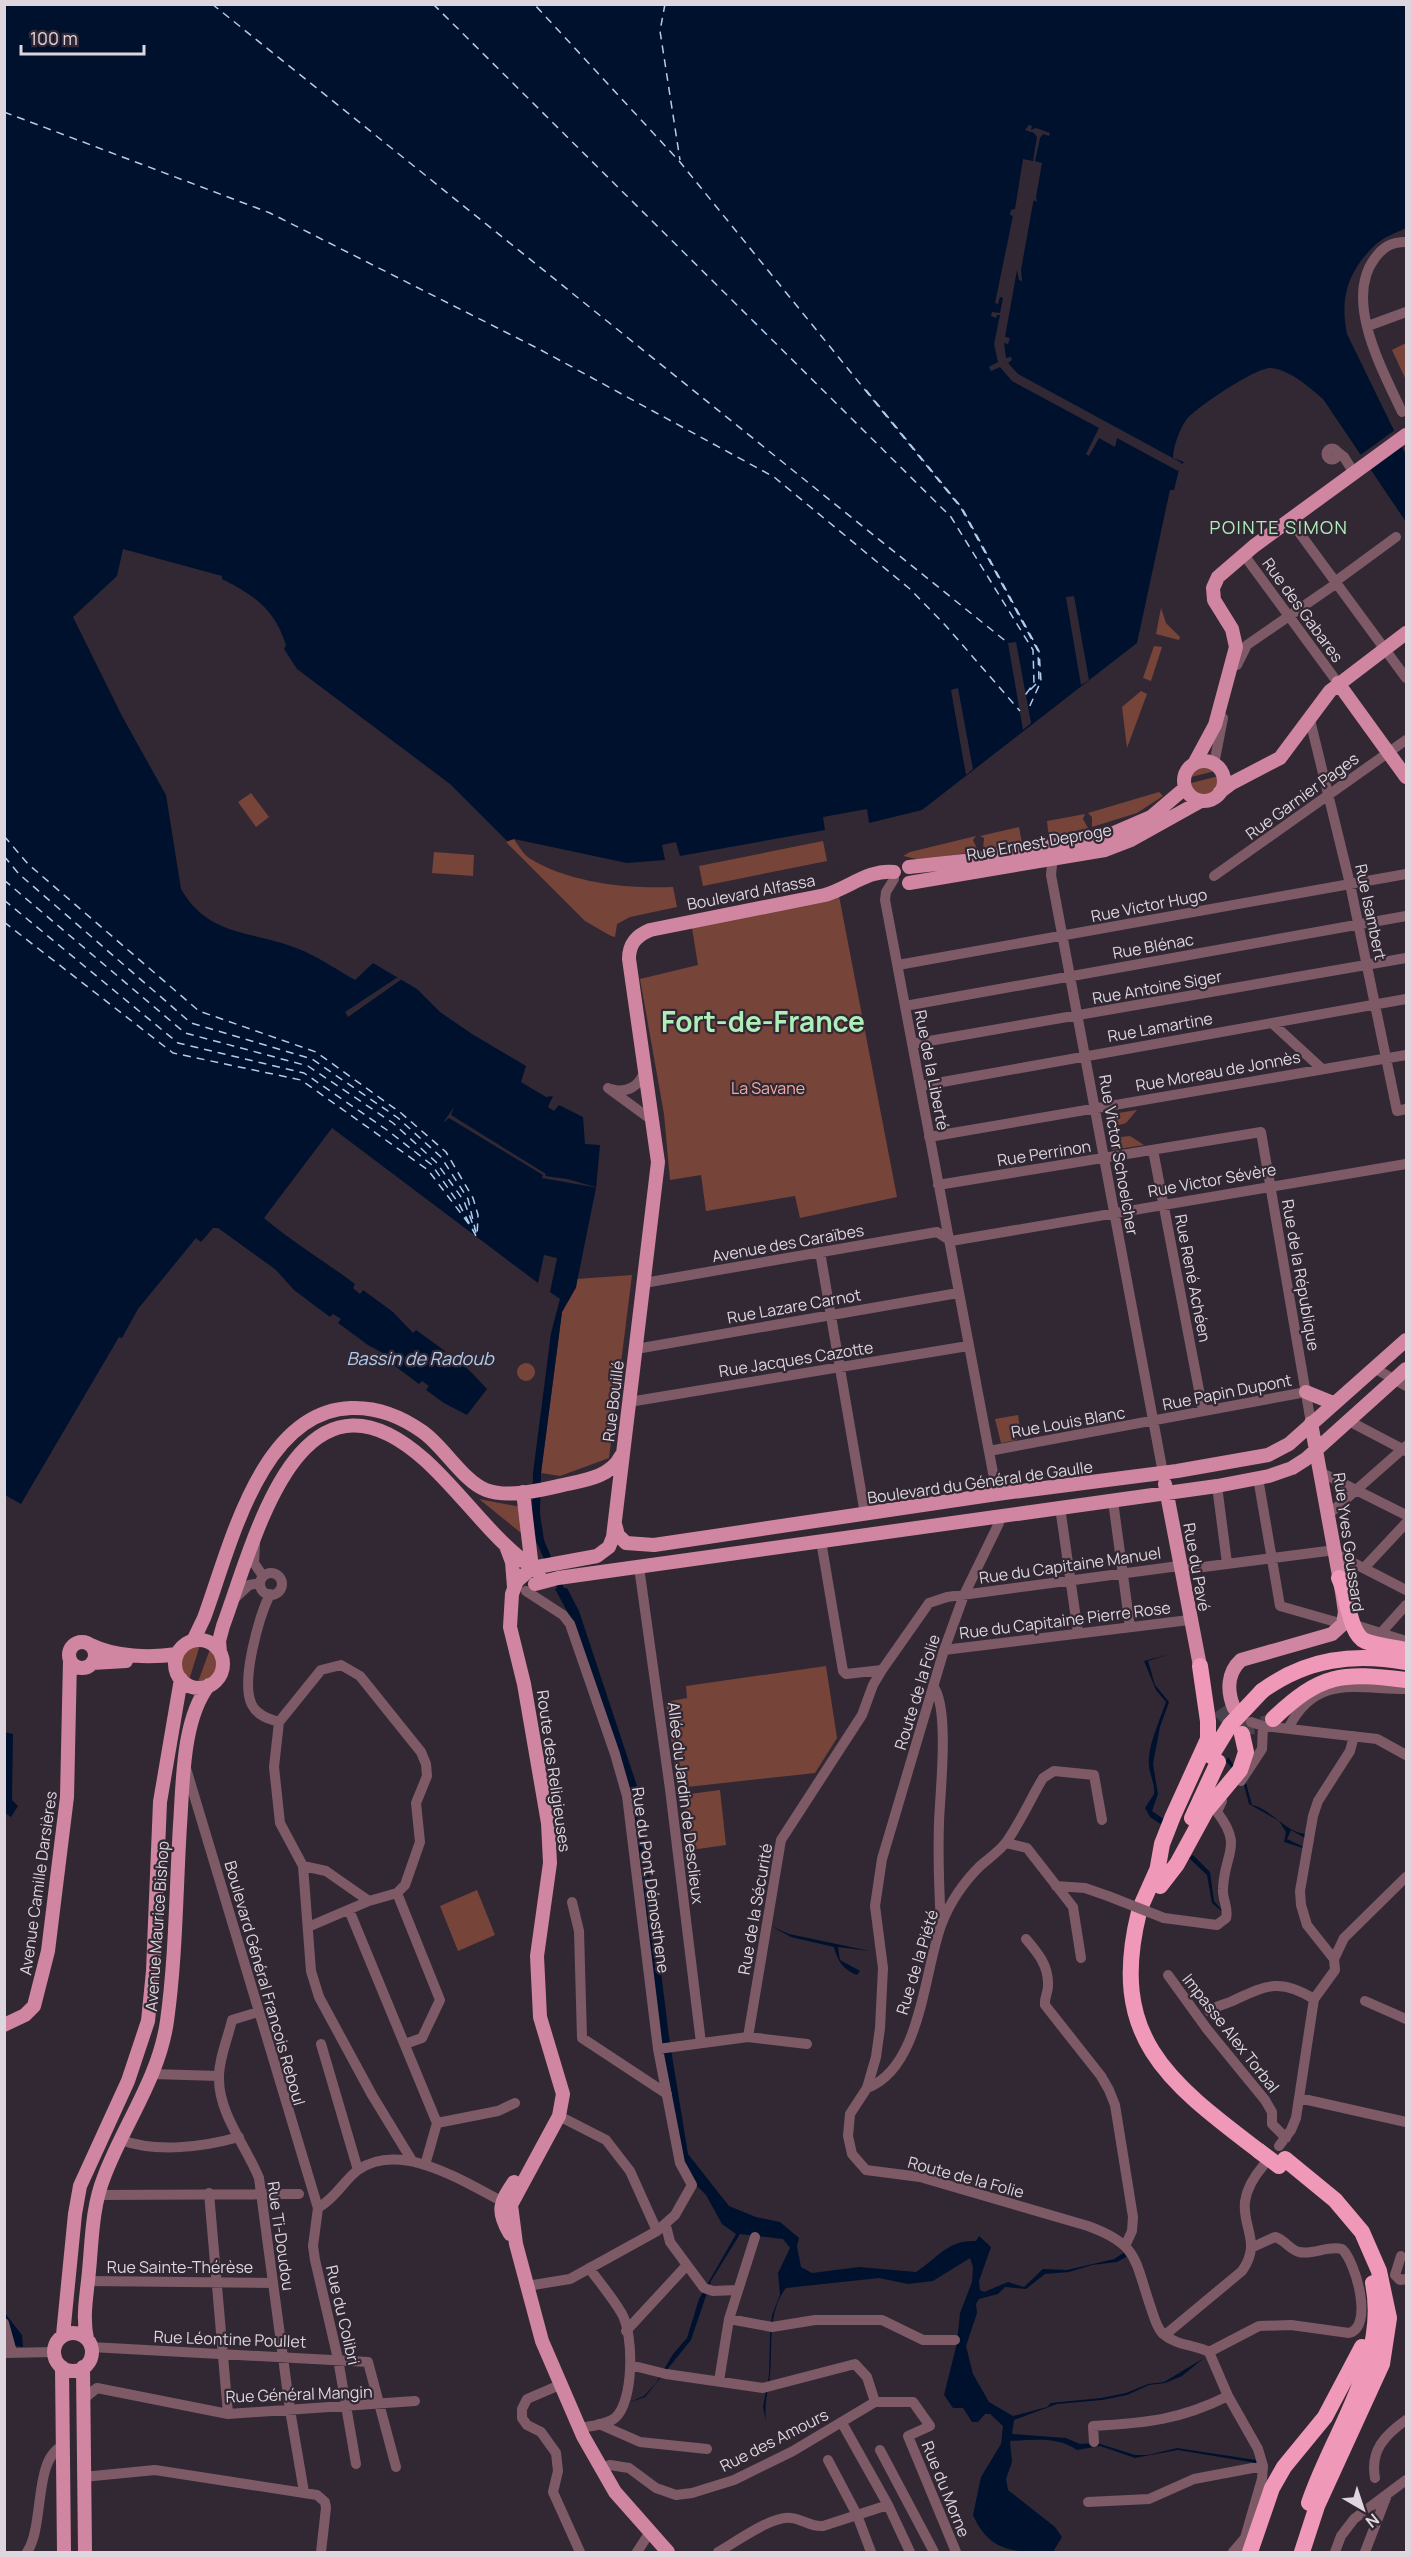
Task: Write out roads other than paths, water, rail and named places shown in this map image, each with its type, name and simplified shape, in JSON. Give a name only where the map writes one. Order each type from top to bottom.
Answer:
[{"type":"highway","points":[[1339,1578],[1346,1591],[1345,1626],[1362,1639],[1407,1650]]},
{"type":"highway","points":[[1159,1879],[1215,1759],[1265,1694],[1340,1658],[1364,1657],[1407,1662]]},
{"type":"highway","points":[[1200,1666],[1227,1708]]},
{"type":"highway","points":[[1200,1666],[1209,1721],[1208,1739],[1169,1826],[1159,1879],[1149,1912],[1129,1960],[1130,1989],[1148,2044],[1170,2076],[1200,2106],[1320,2185],[1357,2224],[1373,2253],[1388,2305],[1389,2327],[1382,2364],[1317,2506],[1302,2553]]},
{"type":"highway","points":[[1311,1670],[1360,1667],[1407,1674]]},
{"type":"highway","points":[[1347,1677],[1368,1682],[1382,1689]]},
{"type":"highway","points":[[1268,1722],[1305,1690],[1323,1682],[1347,1677],[1407,1680]]},
{"type":"highway","points":[[1159,1879],[1177,1864],[1206,1811],[1240,1776],[1246,1752],[1247,1728]]},
{"type":"highway","points":[[1274,2153],[1343,2222],[1362,2252],[1374,2288],[1375,2328],[1370,2356],[1318,2474],[1293,2553]]},
{"type":"highway","points":[[1247,2548],[1259,2528],[1272,2488],[1280,2474],[1324,2417],[1356,2362],[1371,2321],[1374,2288]]},
{"type":"highway","points":[[1311,2553],[1334,2470]]},
{"type":"main road","points":[[1404,436],[1357,467],[1218,578],[1213,588],[1214,600],[1232,628],[1236,647],[1215,725],[1194,764],[1185,774],[1185,788],[1191,796],[1201,801],[1212,799],[1232,783],[1280,758],[1338,683],[1407,633]]},
{"type":"main road","points":[[1338,683],[1407,777]]},
{"type":"main road","points":[[1194,764],[1205,762],[1214,764],[1224,779],[1220,792]]},
{"type":"main road","name":"Rue Ernest Deproge","points":[[1185,788],[1165,807],[1134,826],[1107,836],[973,860],[900,866],[900,879],[1051,860],[1118,846],[1201,801]]},
{"type":"main road","name":"Boulevard Alfassa","points":[[629,959],[633,941],[650,930],[825,894],[846,888],[873,872],[900,879]]},
{"type":"main road","name":"Rue Bouillé","points":[[615,1522],[657,1170],[653,1121],[629,959]]},
{"type":"main road","name":"Boulevard du Général de Gaulle","points":[[615,1522],[621,1539],[637,1546],[997,1494],[1163,1473],[1274,1453],[1289,1444],[1407,1340]]},
{"type":"main road","points":[[502,1539],[512,1562],[534,1578],[558,1578],[1217,1486],[1292,1468],[1347,1420],[1401,1383],[1407,1369]]},
{"type":"main road","points":[[1306,1392],[1333,1403]]},
{"type":"main road","points":[[178,1667],[204,1618],[259,1475],[287,1436],[303,1423],[342,1408],[361,1408],[388,1413],[424,1433],[481,1488],[500,1493],[524,1492],[590,1479],[614,1466],[623,1451]]},
{"type":"main road","points":[[1316,1419],[1321,1427],[1332,1433]]},
{"type":"main road","name":"Rue Yves Goussard","points":[[1316,1419],[1318,1446],[1339,1578]]},
{"type":"main road","points":[[178,1667],[142,1662],[76,1666],[70,1660],[70,1649],[76,1643],[83,1641],[101,1650],[162,1656],[178,1667],[192,1687],[209,1685],[220,1674],[222,1659],[219,1641],[231,1603],[281,1477],[298,1454],[318,1436],[351,1427],[374,1429],[405,1444],[425,1461],[502,1539],[534,1578]]},
{"type":"main road","name":"Rue du Pavé","points":[[1163,1473],[1200,1666]]},
{"type":"main road","points":[[590,1479],[609,1484],[618,1496]]},
{"type":"main road","points":[[1002,1517],[1020,1500],[1071,1486]]},
{"type":"main road","points":[[524,1492],[534,1578]]},
{"type":"main road","points":[[997,1494],[1002,1517]]},
{"type":"main road","points":[[534,1578],[602,1554],[612,1543],[615,1522]]},
{"type":"main road","name":"Route des Religieuses","points":[[506,2203],[559,2116],[564,2094],[543,2033],[538,1990],[539,1934],[550,1863],[548,1823],[524,1684],[510,1627],[510,1609],[534,1578]]},
{"type":"main road","name":"Rue Yves Goussard","points":[[1227,1708],[1229,1680],[1232,1670],[1241,1660],[1332,1634],[1345,1626]]},
{"type":"main road","points":[[193,1641],[206,1641],[220,1652]]},
{"type":"main road","points":[[68,1691],[89,1665],[95,1652],[91,1645]]},
{"type":"main road","name":"Avenue Camille Darsières","points":[[8,2024],[25,2015],[34,2006],[48,1951],[67,1797],[70,1660]]},
{"type":"main road","name":"Avenue Maurice Bishop","points":[[63,2335],[80,2186],[128,2081],[148,2021],[153,1971],[160,1802],[178,1667]]},
{"type":"main road","name":"Avenue Maurice Bishop","points":[[89,2343],[84,2314],[98,2194],[152,2074],[166,2023],[172,1970],[185,1765],[198,1698],[209,1685]]},
{"type":"main road","points":[[506,2203],[500,2212],[516,2244],[542,2341],[579,2428],[615,2492],[669,2553]]},
{"type":"main road","points":[[74,2333],[89,2343],[91,2358],[83,2367],[74,2370],[62,2367],[56,2361],[54,2352],[56,2342],[63,2335],[74,2333]]},
{"type":"main road","points":[[62,2367],[64,2553]]},
{"type":"main road","points":[[83,2367],[84,2553]]},
{"type":"street","points":[[1402,411],[1371,345],[1363,286],[1367,270],[1382,249],[1395,242],[1407,242]]},
{"type":"street","points":[[1368,326],[1407,312]]},
{"type":"street","points":[[1335,455],[1357,467]]},
{"type":"street","points":[[1290,520],[1407,678]]},
{"type":"street","points":[[1214,764],[1215,748],[1241,653],[1247,645],[1337,582],[1395,537]]},
{"type":"street","name":"Rue des Gabares","points":[[1244,555],[1338,683]]},
{"type":"street","name":"Rue Isambert","points":[[1310,720],[1330,795],[1386,1058],[1402,1110]]},
{"type":"street","name":"Rue Garnier Pages","points":[[1214,876],[1407,740]]},
{"type":"street","points":[[1051,860],[1063,845]]},
{"type":"street","name":"Rue Victor Schoelcher","points":[[1051,860],[1063,936],[1163,1473]]},
{"type":"street","name":"Rue Victor Hugo","points":[[898,965],[1407,874]]},
{"type":"street","name":"Rue de la Liberté","points":[[900,879],[886,904],[997,1494]]},
{"type":"street","name":"Rue Blénac","points":[[905,1006],[1407,916]]},
{"type":"street","name":"Rue Antoine Siger","points":[[912,1044],[1407,958]]},
{"type":"street","name":"Rue Lamartine","points":[[920,1086],[1407,999]]},
{"type":"street","points":[[1272,1023],[1321,1068]]},
{"type":"street","name":"Rue Moreau de Jonnès","points":[[929,1137],[1407,1055]]},
{"type":"street","points":[[645,1069],[641,1080],[631,1088],[620,1091],[608,1088],[653,1121]]},
{"type":"street","name":"Rue Perrinon","points":[[938,1185],[1261,1132]]},
{"type":"street","name":"Rue de la République","points":[[1261,1132],[1306,1392],[1316,1419]]},
{"type":"street","name":"Rue René Achéen","points":[[1153,1150],[1203,1411]]},
{"type":"street","name":"Rue Victor Sévère","points":[[951,1241],[1407,1164]]},
{"type":"street","name":"Avenue des Caraïbes","points":[[644,1283],[937,1232],[946,1225]]},
{"type":"street","points":[[937,1232],[951,1241]]},
{"type":"street","points":[[820,1252],[866,1514]]},
{"type":"street","name":"Rue Lazare Carnot","points":[[636,1350],[958,1293]]},
{"type":"street","name":"Rue Jacques Cazotte","points":[[629,1402],[968,1346]]},
{"type":"street","points":[[1374,1368],[1401,1383]]},
{"type":"street","name":"Rue Papin Dupont","points":[[1154,1421],[1306,1392]]},
{"type":"street","points":[[1329,1514],[1406,1449],[1347,1420]]},
{"type":"street","name":"Rue Louis Blanc","points":[[988,1451],[1154,1421]]},
{"type":"street","points":[[1322,1473],[1407,1515]]},
{"type":"street","points":[[1258,1478],[1281,1608],[1407,1641]]},
{"type":"street","points":[[1217,1486],[1227,1563]]},
{"type":"street","points":[[1113,1501],[1130,1627]]},
{"type":"street","points":[[1060,1507],[1078,1633]]},
{"type":"street","name":"Route de la Folie","points":[[1002,1517],[964,1595],[944,1650],[882,1859],[875,1906],[883,1968],[880,2028],[876,2057],[867,2088],[853,2107],[848,2130],[852,2154],[866,2170],[920,2177],[1088,2226],[1111,2234],[1126,2244]]},
{"type":"street","points":[[1364,1568],[1407,1523]]},
{"type":"street","points":[[231,1603],[243,1589],[261,1580],[273,1573],[281,1580],[279,1590],[270,1594],[264,1592],[261,1580],[254,1563],[256,1537]]},
{"type":"street","points":[[821,1540],[843,1671],[846,1674],[882,1670]]},
{"type":"street","points":[[1335,1552],[1407,1590]]},
{"type":"street","name":"Rue du Capitaine Manuel","points":[[882,1670],[929,1604],[937,1599],[1124,1574],[1335,1552]]},
{"type":"street","name":"Allée du Jardin de Desclieux","points":[[639,1567],[670,1789],[701,2043]]},
{"type":"street","name":"Rue du Pont Démosthene","points":[[534,1578],[570,1624],[616,1757],[632,1833],[658,2049],[680,2163],[692,2185],[661,2229]]},
{"type":"street","points":[[270,1594],[256,1632],[248,1696],[258,1713],[279,1722]]},
{"type":"street","points":[[1380,1634],[1407,1605]]},
{"type":"street","name":"Rue du Capitaine Pierre Rose","points":[[944,1650],[1190,1620]]},
{"type":"street","points":[[308,1928],[369,1901],[397,1893],[405,1885],[420,1842],[416,1803],[427,1776],[426,1764],[421,1752],[360,1676],[341,1665],[321,1670],[279,1722],[274,1767],[280,1823],[303,1866],[311,1971],[319,1997],[372,2095],[411,2159]]},
{"type":"street","name":"Rue de la Sécurité","points":[[748,2037],[781,1840],[862,1715],[873,1685],[882,1670]]},
{"type":"street","points":[[933,1686],[940,1700],[942,1734],[939,1864],[941,1924]]},
{"type":"street","points":[[1289,1727],[1301,1706],[1317,1693],[1344,1688],[1407,1689]]},
{"type":"street","points":[[1056,1886],[1085,1888],[1149,1912],[1213,1925],[1221,1924],[1226,1918],[1222,1888],[1232,1847],[1229,1831],[1217,1810],[1262,1749],[1268,1722]]},
{"type":"street","points":[[1247,1728],[1268,1722],[1387,1743],[1407,1755]]},
{"type":"street","points":[[1334,1959],[1308,1925],[1300,1905],[1300,1891],[1313,1816],[1318,1801],[1350,1751],[1354,1737]]},
{"type":"street","name":"Boulevard Général Francois Reboul","points":[[185,1765],[318,2208]]},
{"type":"street","name":"Rue de la Piété","points":[[867,2088],[880,2080],[904,2048],[926,1995],[941,1924],[961,1886],[1006,1843],[1043,1778],[1054,1772],[1094,1775],[1102,1820]]},
{"type":"street","points":[[1006,1843],[1027,1848],[1076,1913],[1081,1958]]},
{"type":"street","points":[[303,1866],[326,1871],[369,1901]]},
{"type":"street","points":[[1165,2335],[1242,2271],[1249,2261],[1253,2247],[1244,2217],[1244,2200],[1250,2182],[1294,2125],[1314,1999],[1335,1970],[1334,1959],[1344,1938],[1407,1876]]},
{"type":"street","points":[[397,1893],[440,2000],[422,2038],[405,2044]]},
{"type":"street","points":[[572,1902],[579,1931],[582,2038],[667,2094]]},
{"type":"street","points":[[349,1910],[437,2123],[425,2165]]},
{"type":"street","points":[[1026,1939],[1043,1959],[1048,1983],[1045,2005],[1101,2076],[1115,2105],[1133,2217],[1132,2231],[1126,2244],[1134,2258],[1156,2324],[1165,2335],[1173,2341],[1209,2352],[1259,2326],[1284,2324],[1352,2332],[1359,2324],[1361,2301],[1357,2276],[1342,2249],[1335,2247],[1311,2253],[1296,2251],[1275,2236],[1253,2247]]},
{"type":"street","name":"Impasse Alex Torbal","points":[[1168,1975],[1207,2029],[1265,2100],[1272,2112],[1274,2153]]},
{"type":"street","points":[[1209,2011],[1264,1987],[1277,1985],[1298,1989],[1314,1999]]},
{"type":"street","points":[[1365,2001],[1407,2019]]},
{"type":"street","name":"Rue Ti-Doudou","points":[[258,2012],[232,2020],[219,2076],[222,2099],[259,2178],[282,2356],[304,2492]]},
{"type":"street","points":[[658,2049],[748,2037],[807,2044]]},
{"type":"street","points":[[321,2044],[358,2170]]},
{"type":"street","points":[[152,2074],[219,2076]]},
{"type":"street","points":[[1299,2098],[1407,2122]]},
{"type":"street","points":[[437,2123],[498,2110],[514,2103]]},
{"type":"street","points":[[559,2116],[606,2140],[630,2170],[661,2229],[706,2289],[737,2290]]},
{"type":"street","points":[[121,2140],[142,2146],[172,2146],[214,2144],[239,2137]]},
{"type":"street","points":[[318,2208],[333,2199],[358,2170],[391,2160],[411,2159],[506,2203]]},
{"type":"street","points":[[209,2193],[228,2414]]},
{"type":"street","points":[[98,2194],[299,2193]]},
{"type":"street","name":"Rue du Colibri","points":[[318,2208],[313,2246],[338,2359],[356,2464]]},
{"type":"street","points":[[527,2286],[570,2279],[661,2229]]},
{"type":"street","points":[[719,2381],[729,2319],[755,2237]]},
{"type":"street","points":[[1401,2256],[1395,2275],[1400,2280],[1407,2279]]},
{"type":"street","points":[[626,2331],[687,2265]]},
{"type":"street","points":[[579,2428],[599,2424],[616,2416],[626,2400],[630,2365],[623,2316],[590,2268]]},
{"type":"street","name":"Rue Sainte-Thérèse","points":[[88,2281],[273,2283]]},
{"type":"street","points":[[729,2319],[772,2326],[815,2320],[882,2320],[923,2340],[955,2340]]},
{"type":"street","points":[[4,2323],[8,2352],[54,2352]]},
{"type":"street","name":"Rue Léontine Poullet","points":[[89,2343],[224,2355],[282,2356],[368,2362],[379,2406]]},
{"type":"street","points":[[1209,2352],[1228,2396],[1258,2449],[1263,2466],[1247,2548],[1233,2553]]},
{"type":"street","points":[[630,2365],[666,2374],[770,2387],[822,2370],[855,2364],[867,2377],[875,2402]]},
{"type":"street","points":[[562,2384],[527,2399],[522,2409],[522,2418],[527,2425],[541,2432],[556,2453],[558,2471],[553,2492],[580,2553]]},
{"type":"street","name":"Rue Général Mangin","points":[[82,2400],[97,2388],[228,2414],[346,2405],[379,2406],[415,2401]]},
{"type":"street","points":[[1094,2442],[1094,2426],[1153,2423],[1180,2416],[1228,2396]]},
{"type":"street","name":"Rue des Amours","points":[[600,2469],[610,2465],[629,2468],[656,2488],[676,2495],[692,2493],[734,2480],[842,2423],[875,2402]]},
{"type":"street","name":"Rue du Morne","points":[[875,2402],[913,2402],[930,2426],[908,2436],[956,2553]]},
{"type":"street","points":[[379,2406],[396,2468]]},
{"type":"street","points":[[1375,2478],[1373,2468],[1379,2446],[1385,2437],[1407,2420]]},
{"type":"street","points":[[842,2423],[888,2505],[910,2553]]},
{"type":"street","points":[[599,2424],[640,2442],[707,2450]]},
{"type":"street","points":[[27,2553],[36,2531],[44,2473],[51,2455],[63,2446]]},
{"type":"street","points":[[880,2450],[934,2553]]},
{"type":"street","points":[[828,2460],[857,2515],[871,2553]]},
{"type":"street","points":[[1088,2502],[1149,2499],[1194,2479],[1263,2466]]},
{"type":"street","points":[[83,2477],[155,2470],[317,2494],[325,2502],[321,2553]]},
{"type":"street","points":[[1335,2553],[1348,2526],[1407,2480]]},
{"type":"street","points":[[1365,2553],[1387,2495]]},
{"type":"street","points":[[718,2553],[779,2519],[792,2517],[813,2527],[888,2505]]},
{"type":"street","points":[[637,2553],[650,2532]]},
{"type":"water","name":"Bassin de Radoub","points":[[4,5],[1406,5],[1406,228],[1380,241],[1364,257],[1348,287],[1344,309],[1347,334],[1406,455],[1406,522],[1318,394],[1278,369],[1263,369],[1240,381],[1193,413],[1184,423],[1177,438],[1173,458],[1184,462],[1180,466],[1174,490],[1170,490],[1137,643],[922,810],[869,823],[867,809],[823,817],[825,830],[680,856],[676,842],[662,845],[665,860],[627,863],[514,839],[507,841],[450,784],[297,669],[284,649],[286,645],[281,632],[269,612],[254,598],[222,579],[222,576],[123,549],[117,576],[73,617],[122,716],[166,795],[181,889],[193,905],[206,917],[221,926],[306,952],[355,980],[373,963],[417,989],[440,1012],[472,1034],[526,1066],[521,1082],[546,1097],[553,1096],[548,1107],[554,1111],[559,1105],[583,1117],[585,1144],[600,1145],[596,1188],[576,1287],[562,1312],[541,1473],[540,1514],[544,1540],[564,1588],[567,1588],[579,1611],[639,1792],[669,2037],[688,2154],[729,2206],[756,2217],[780,2222],[799,2238],[797,2246],[801,2267],[812,2273],[859,2267],[916,2272],[950,2246],[966,2241],[976,2241],[979,2236],[991,2247],[979,2281],[980,2290],[984,2292],[1008,2282],[1024,2287],[1043,2269],[1067,2270],[1114,2259],[1125,2252],[1128,2256],[1117,2262],[1092,2265],[1069,2272],[1045,2274],[1026,2289],[1005,2287],[998,2294],[979,2299],[976,2304],[977,2313],[966,2346],[973,2374],[989,2402],[1013,2416],[1047,2407],[1051,2403],[1126,2393],[1148,2384],[1164,2382],[1204,2358],[1182,2376],[1165,2383],[1149,2385],[1127,2395],[1102,2400],[1057,2404],[1014,2420],[1012,2434],[1066,2438],[1080,2444],[1097,2443],[1135,2455],[1148,2455],[1177,2448],[1256,2460],[1256,2463],[1178,2450],[1135,2458],[1100,2446],[1077,2450],[1053,2441],[1010,2441],[1012,2462],[1006,2479],[1008,2490],[1055,2527],[1062,2537],[1053,2552],[1016,2551],[996,2544],[980,2528],[973,2515],[981,2477],[1001,2444],[1003,2426],[990,2414],[985,2414],[978,2422],[972,2422],[963,2408],[953,2408],[944,2395],[957,2343],[960,2313],[972,2282],[973,2267],[970,2258],[933,2281],[908,2284],[879,2278],[786,2288],[780,2297],[773,2318],[766,2421],[763,2407],[769,2375],[772,2315],[780,2295],[778,2273],[790,2248],[783,2239],[740,2234],[711,2281],[691,2340],[645,2397],[628,2403],[644,2396],[656,2383],[673,2354],[687,2338],[699,2299],[736,2234],[722,2224],[706,2195],[687,2176],[661,2055],[636,1846],[575,1626],[555,1589],[557,1588],[536,1541],[532,1517],[533,1473],[551,1333],[560,1299],[550,1292],[557,1258],[544,1255],[538,1283],[332,1128],[264,1218],[355,1284],[353,1288],[360,1294],[363,1290],[393,1312],[413,1333],[416,1330],[445,1351],[442,1355],[449,1360],[452,1357],[469,1370],[487,1389],[467,1415],[426,1390],[429,1386],[422,1381],[419,1384],[391,1363],[394,1359],[368,1345],[338,1323],[341,1319],[333,1314],[330,1317],[294,1290],[276,1270],[218,1228],[213,1228],[201,1242],[196,1238],[138,1309],[122,1338],[119,1337],[21,1504],[5,1495]]},
{"type":"water","points":[[1170,1654],[1148,1661],[1155,1685],[1169,1702],[1160,1727],[1153,1764],[1158,1794],[1152,1811],[1165,1820],[1162,1825],[1150,1817],[1145,1808],[1154,1794],[1149,1766],[1150,1751],[1166,1702],[1156,1690],[1144,1661]]},
{"type":"water","points":[[4,1732],[13,1734],[12,1800],[18,1806],[11,1817],[5,1813]]},
{"type":"water","points":[[1228,1757],[1246,1783],[1252,1805],[1259,1807],[1291,1829],[1305,1834],[1305,1838],[1291,1830],[1287,1839],[1303,1848],[1284,1842],[1286,1832],[1279,1821],[1249,1804],[1243,1781],[1226,1761]]},
{"type":"water","points":[[1193,1855],[1210,1872],[1214,1901],[1225,1914],[1212,1903],[1207,1875],[1189,1858]]},
{"type":"water","points":[[771,1926],[789,1934],[870,1951],[838,1947],[840,1960],[860,1971],[857,1975],[842,1964],[837,1957],[834,1947],[791,1937]]},
{"type":"water","points":[[4,2312],[22,2335],[23,2347],[15,2346]]},
{"type":"tunnel","points":[[1220,1709],[1230,1719],[1242,1725],[1256,1726],[1269,1722]]},
{"type":"district","name":"POINTE SIMON","points":[[1279,527]]},
{"type":"district","name":"Fort-de-France","points":[[763,1021]]},
{"type":"park label","name":"La Savane","points":[[768,1088]]}]
